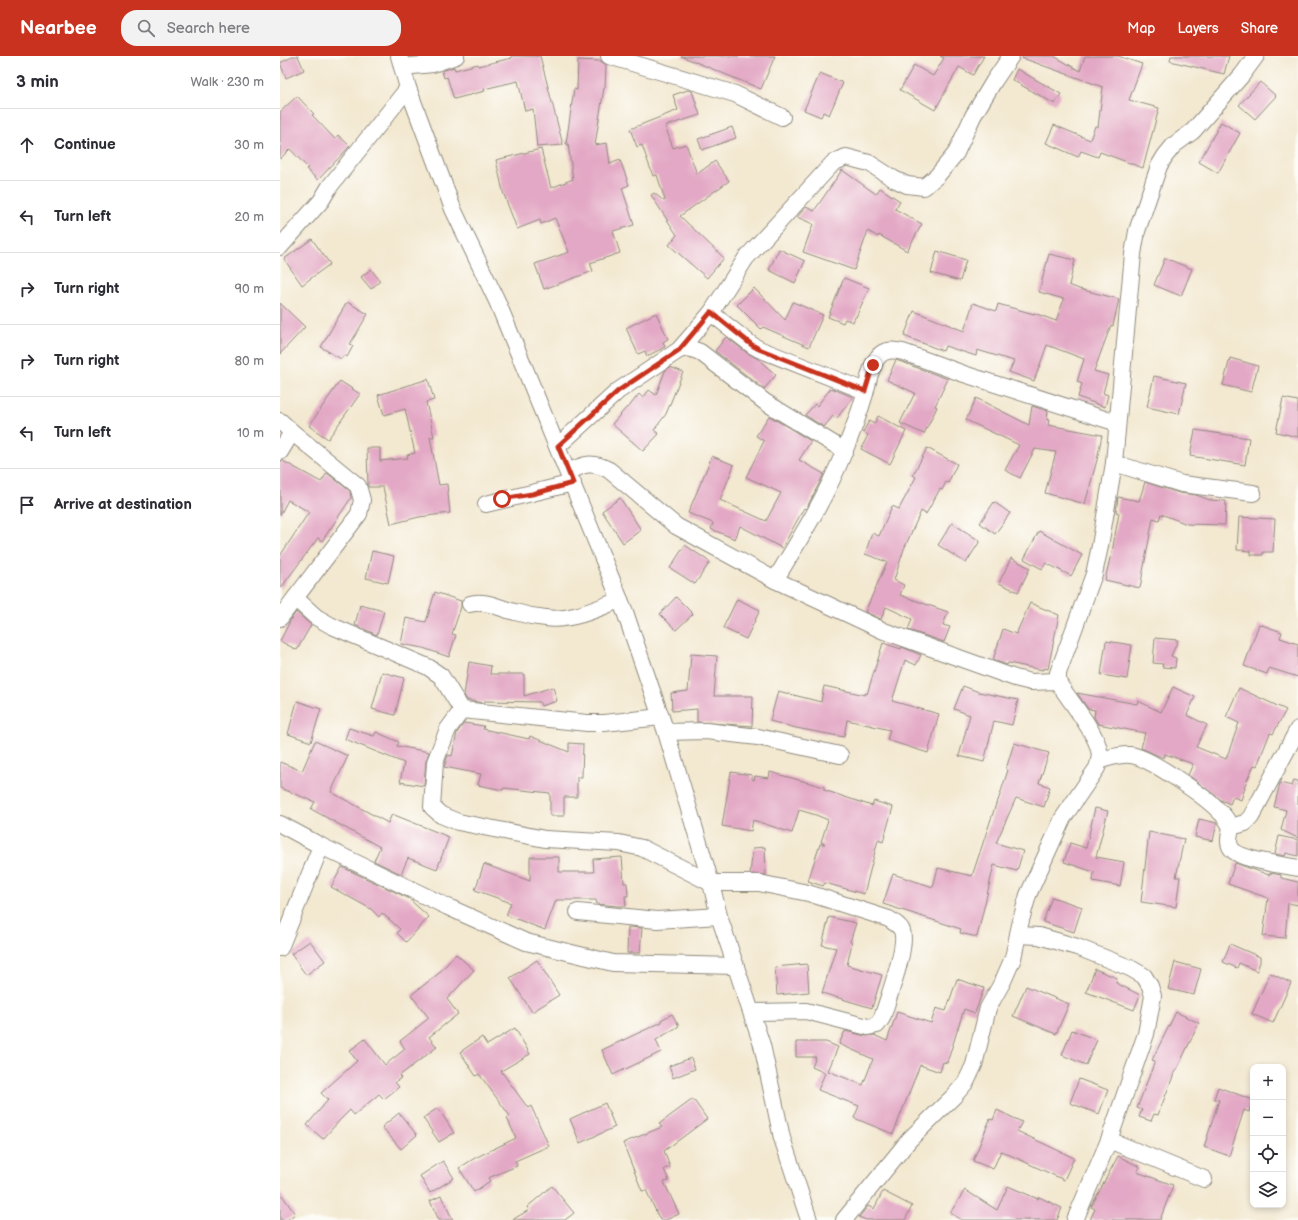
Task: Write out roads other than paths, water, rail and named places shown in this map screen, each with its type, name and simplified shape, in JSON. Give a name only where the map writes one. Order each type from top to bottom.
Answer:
[{"type":"street","points":[[456,56],[433,64],[400,62],[408,88],[453,209],[497,301],[558,446],[620,600],[666,732],[711,883],[719,916],[752,1012],[762,1045],[782,1138],[809,1220]]},
{"type":"street","points":[[609,56],[735,94],[782,117]]},
{"type":"street","points":[[558,446],[618,391],[679,350],[711,312],[746,258],[832,163],[846,157],[869,163],[894,179],[907,185],[924,187],[937,176],[956,153],[973,116],[1011,56]]},
{"type":"street","points":[[844,1220],[910,1140],[966,1082],[974,1065],[988,1008],[1003,981],[1012,958],[1028,895],[1063,818],[1097,768],[1100,760],[1100,751],[1096,739],[1058,681],[1058,673],[1094,574],[1100,546],[1114,463],[1132,254],[1137,231],[1159,166],[1165,156],[1174,145],[1194,131],[1242,75],[1256,56]]},
{"type":"street","points":[[280,247],[320,201],[330,186],[408,88]]},
{"type":"street","points":[[711,312],[759,349],[865,391]]},
{"type":"street","points":[[679,350],[689,348],[700,352],[765,402],[845,451]]},
{"type":"street","points":[[776,580],[806,530],[833,478],[858,417],[873,365],[878,357],[885,352],[893,350],[903,352],[964,374],[1117,423]]},
{"type":"street","points":[[280,421],[358,486],[362,500],[359,514],[280,618]]},
{"type":"street","points":[[280,452],[292,432]]},
{"type":"street","points":[[1114,463],[1182,484],[1253,493]]},
{"type":"street","points":[[486,504],[571,478],[585,464],[600,465],[609,470],[676,526],[776,580],[884,631],[1015,678],[1031,682],[1058,681]]},
{"type":"street","points":[[295,598],[316,617],[332,626],[428,667],[441,676],[462,710]]},
{"type":"street","points":[[470,604],[484,602],[514,612],[547,619],[565,618],[620,600]]},
{"type":"street","points":[[462,710],[587,723],[604,723],[661,717]]},
{"type":"street","points":[[462,710],[448,729],[435,762],[432,807],[441,816],[458,822],[545,840],[619,842],[642,848],[711,883],[759,883],[808,893],[888,919],[899,926],[903,933],[902,949],[882,1018],[877,1025],[868,1027],[806,1011],[752,1012]]},
{"type":"street","points":[[1231,827],[1245,823],[1251,817],[1298,730]]},
{"type":"street","points":[[666,732],[706,731],[781,742],[840,755]]},
{"type":"street","points":[[1100,760],[1130,755],[1148,761],[1186,785],[1222,813],[1231,827],[1228,842],[1234,852],[1250,859],[1298,868]]},
{"type":"street","points":[[280,824],[321,846],[448,907],[526,942],[613,963],[736,966]]},
{"type":"street","points":[[280,948],[321,846]]},
{"type":"street","points":[[578,912],[658,920],[719,916]]},
{"type":"street","points":[[1018,935],[1039,936],[1084,950],[1130,968],[1144,976],[1150,986],[1153,996],[1146,1034],[1109,1140],[1075,1220]]},
{"type":"street","points":[[1109,1140],[1204,1179]]}]
